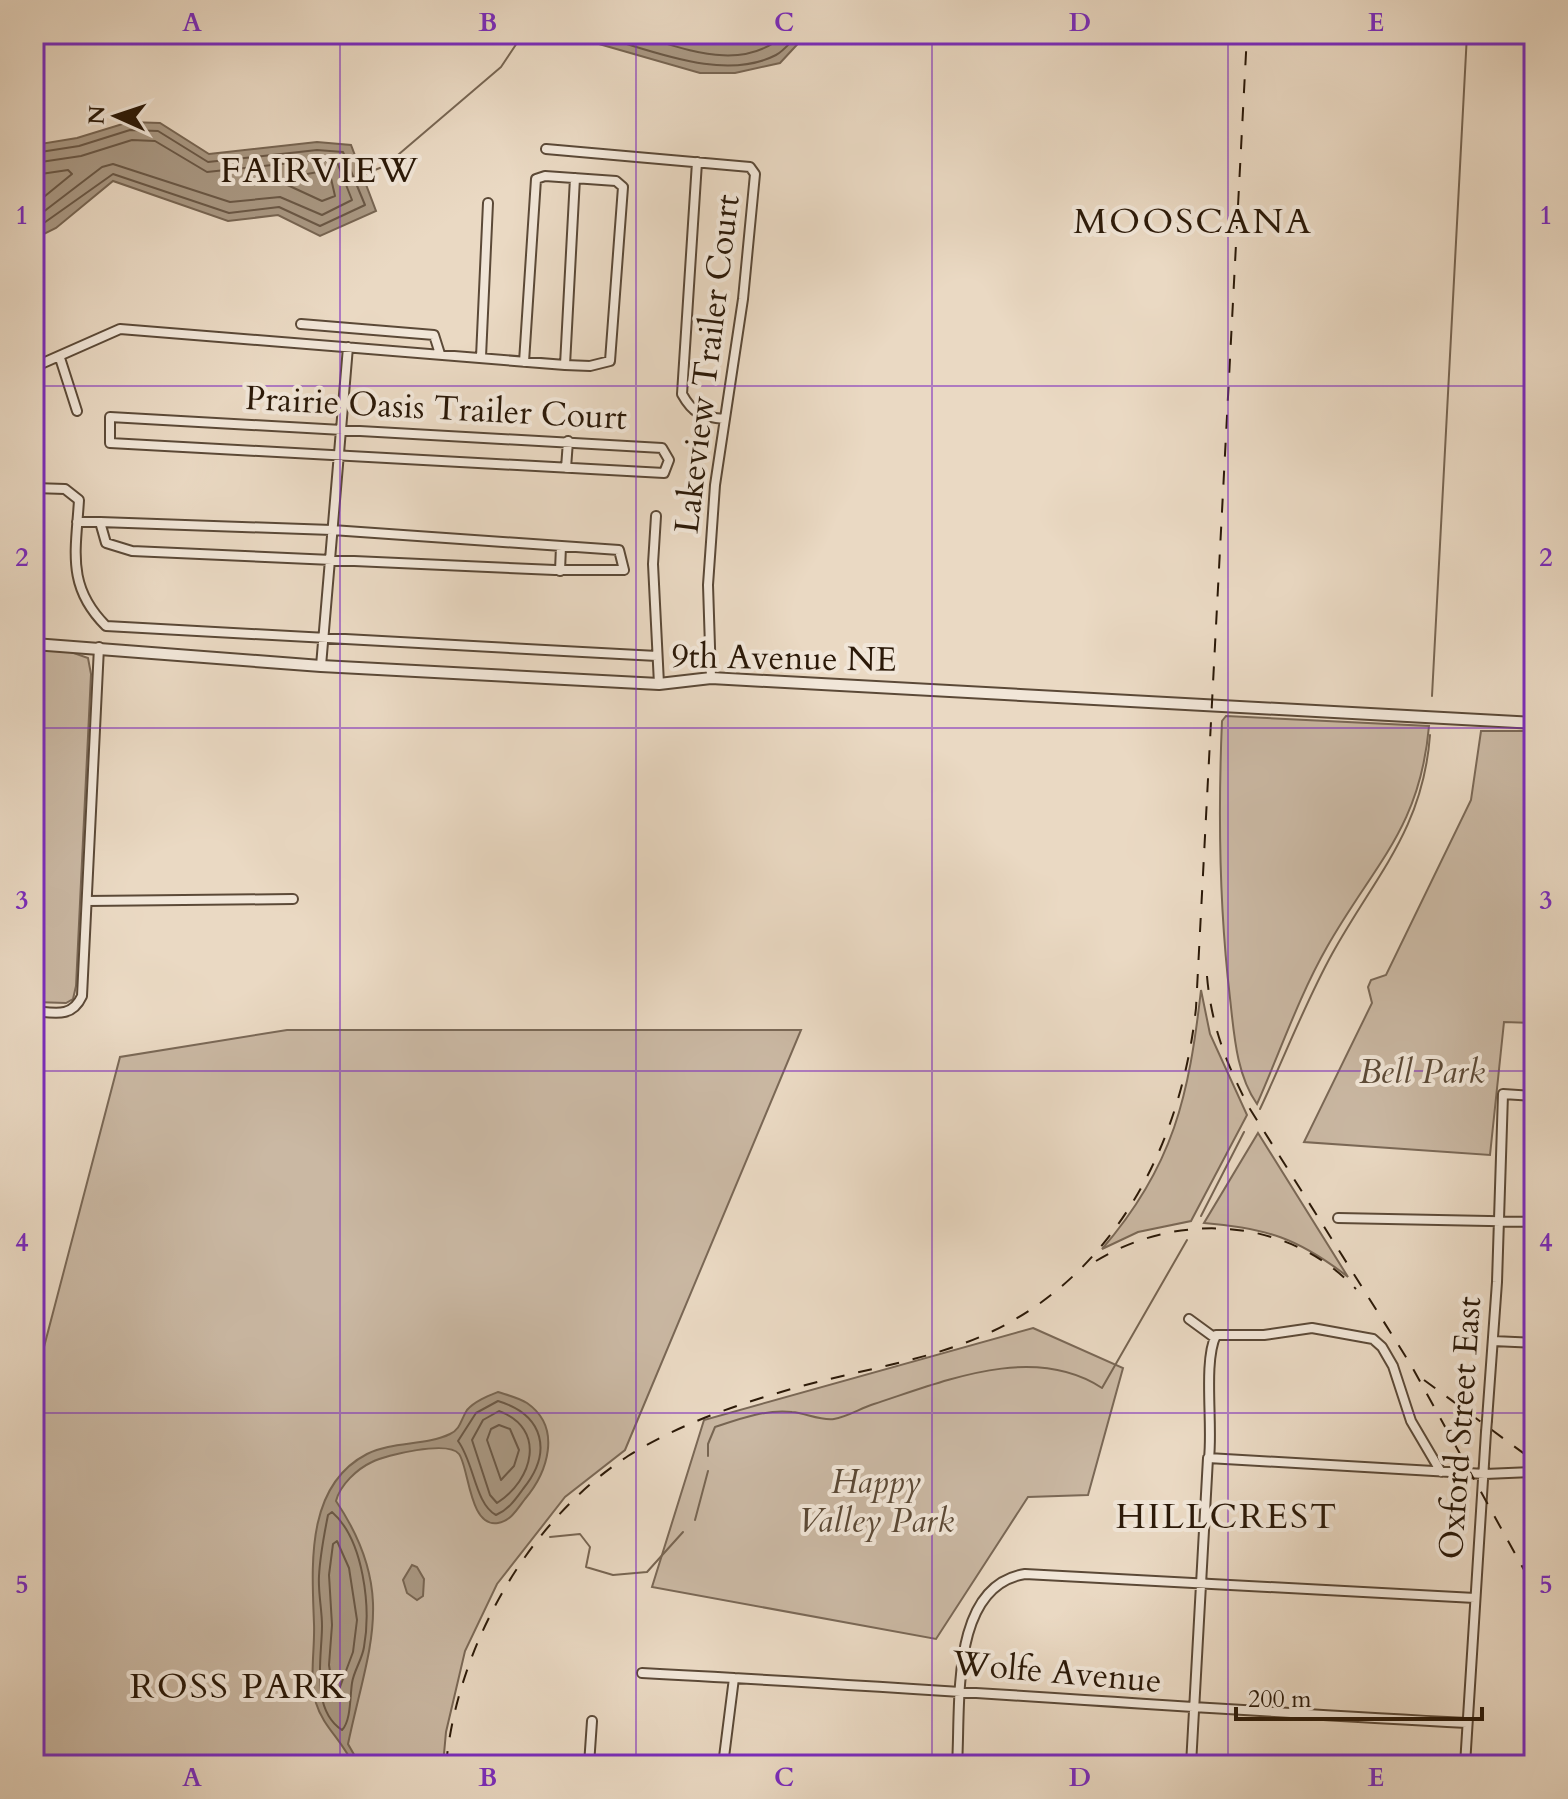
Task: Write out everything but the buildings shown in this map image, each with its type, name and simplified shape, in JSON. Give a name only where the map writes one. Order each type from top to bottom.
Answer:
[{"type":"street","name":"Lakeview Trailer Court","points":[[546,149],[750,167],[755,174],[743,299],[715,485],[708,585],[711,678]]},
{"type":"street","points":[[697,162],[682,394],[691,409],[702,417],[725,419]]},
{"type":"street","points":[[565,365],[575,178]]},
{"type":"street","points":[[34,367],[120,329],[481,357],[524,362],[565,365],[590,366],[610,361],[615,339],[623,187],[616,181],[536,179],[524,362]]},
{"type":"street","points":[[481,357],[488,203]]},
{"type":"street","points":[[301,324],[434,335],[440,354]]},
{"type":"street","points":[[321,666],[348,347]]},
{"type":"street","points":[[60,358],[77,411]]},
{"type":"street","name":"Prairie Oasis Trailer Court","points":[[110,417],[341,428],[568,441],[662,448],[669,460],[664,473],[339,458],[110,443],[110,417]]},
{"type":"street","points":[[566,468],[568,441]]},
{"type":"street","points":[[34,488],[65,489],[79,500],[76,572],[80,592],[87,608],[106,626],[657,656]]},
{"type":"street","points":[[656,516],[653,564],[659,684]]},
{"type":"street","points":[[77,522],[100,522],[332,530],[619,550],[624,570],[560,571],[132,551],[106,543],[100,522]]},
{"type":"street","points":[[560,571],[561,546]]},
{"type":"street","name":"9th Avenue NE","points":[[34,644],[321,666],[659,684],[711,678],[1534,723]]},
{"type":"street","points":[[34,1019],[34,1011],[67,1013],[76,1008],[82,996],[99,647]]},
{"type":"street","points":[[87,901],[293,899]]},
{"type":"street","name":"Oxford Street East","points":[[1465,1765],[1493,1341],[1503,1094],[1534,1096]]},
{"type":"street","points":[[1338,1218],[1534,1222]]},
{"type":"street","points":[[1189,1319],[1215,1338]]},
{"type":"street","points":[[1191,1765],[1212,1418],[1211,1356],[1215,1338],[1221,1333],[1264,1335],[1312,1328],[1373,1339],[1382,1347],[1397,1373],[1411,1421],[1441,1472]]},
{"type":"street","points":[[1493,1341],[1534,1343]]},
{"type":"street","points":[[1208,1458],[1485,1474],[1534,1472]]},
{"type":"street","points":[[957,1765],[965,1634],[993,1586],[1008,1577],[1025,1574],[1475,1598]]},
{"type":"street","name":"Wolfe Avenue","points":[[642,1673],[961,1689],[1193,1709],[1467,1723]]},
{"type":"street","points":[[723,1765],[734,1678]]},
{"type":"street","points":[[589,1765],[592,1721]]},
{"type":"green space","points":[[34,650],[68,651],[88,658],[91,674],[76,986],[73,999],[66,1003],[34,1002]]},
{"type":"green space","points":[[1226,716],[1429,726],[1424,762],[1405,819],[1317,966],[1257,1104],[1244,1080],[1237,1053],[1224,929],[1220,790],[1222,721]]},
{"type":"green space","name":"Bell Park","points":[[1481,731],[1534,731],[1534,1023],[1504,1022],[1490,1155],[1304,1142],[1372,1003],[1368,987],[1371,980],[1386,975],[1471,800]]},
{"type":"green space","points":[[1201,990],[1210,1034],[1247,1115],[1191,1221],[1138,1232],[1102,1249],[1146,1188],[1174,1128],[1191,1063]]},
{"type":"green space","points":[[287,1030],[801,1030],[625,1450],[565,1497],[497,1584],[465,1651],[446,1732],[443,1765],[34,1765],[34,1385],[120,1057]]},
{"type":"green space","points":[[1258,1133],[1348,1277],[1313,1253],[1280,1237],[1246,1228],[1204,1223]]},
{"type":"green space","name":"Happy Valley Park","points":[[1033,1328],[1123,1368],[1088,1495],[1028,1497],[936,1639],[652,1587],[704,1420]]},
{"type":"water","points":[[547,34],[807,34],[780,63],[735,73],[700,73],[592,42]]},
{"type":"water","points":[[129,122],[160,123],[209,154],[317,142],[351,145],[376,211],[320,236],[278,215],[228,221],[113,181],[56,228],[34,239],[34,145],[77,138]]},
{"type":"water","points":[[498,1392],[527,1403],[538,1413],[548,1438],[548,1451],[540,1477],[507,1520],[488,1522],[481,1516],[471,1495],[459,1454],[443,1448],[403,1453],[372,1462],[350,1478],[338,1495],[336,1501],[355,1534],[367,1564],[372,1593],[373,1621],[369,1649],[348,1744],[360,1765],[353,1765],[323,1720],[314,1693],[314,1553],[322,1507],[332,1486],[347,1468],[367,1454],[450,1434],[459,1427],[470,1407]]},
{"type":"water","points":[[412,1565],[417,1567],[424,1579],[423,1596],[417,1600],[407,1593],[403,1580]]},
{"type":"waterway","points":[[362,175],[385,166],[501,67],[523,34]]},
{"type":"waterway","points":[[1432,696],[1467,34]]},
{"type":"waterway","points":[[1260,1109],[1322,973],[1407,825],[1426,768],[1430,735]]},
{"type":"waterway","points":[[1201,1216],[1244,1132]]},
{"type":"waterway","points":[[708,1456],[708,1444],[715,1427],[743,1418],[782,1411],[834,1419],[930,1385],[989,1370],[1047,1368],[1075,1375],[1102,1388],[1187,1240]]},
{"type":"waterway","points":[[695,1520],[708,1471]]},
{"type":"waterway","points":[[550,1537],[580,1534],[590,1547],[586,1567],[613,1575],[647,1572],[683,1532]]},
{"type":"railway","points":[[446,1765],[465,1676],[503,1591],[558,1515],[592,1483],[647,1445],[709,1416],[795,1388],[945,1350],[993,1331],[1037,1305],[1075,1274],[1108,1237],[1136,1196],[1159,1152],[1176,1106],[1196,1008],[1247,34]]},
{"type":"railway","points":[[1207,976],[1221,1045],[1250,1109],[1411,1365],[1534,1588]]},
{"type":"railway","points":[[1096,1261],[1128,1245],[1162,1234],[1196,1229],[1231,1229],[1265,1235],[1298,1247],[1329,1265],[1356,1289]]},
{"type":"railway","points":[[1424,1380],[1534,1461]]},
{"type":"district","name":"FAIRVIEW","points":[[320,170]]},
{"type":"district","name":"MOOSCANA","points":[[1193,221]]},
{"type":"district","name":"HILLCREST","points":[[1227,1516]]},
{"type":"district","name":"ROSS PARK","points":[[239,1686]]}]
